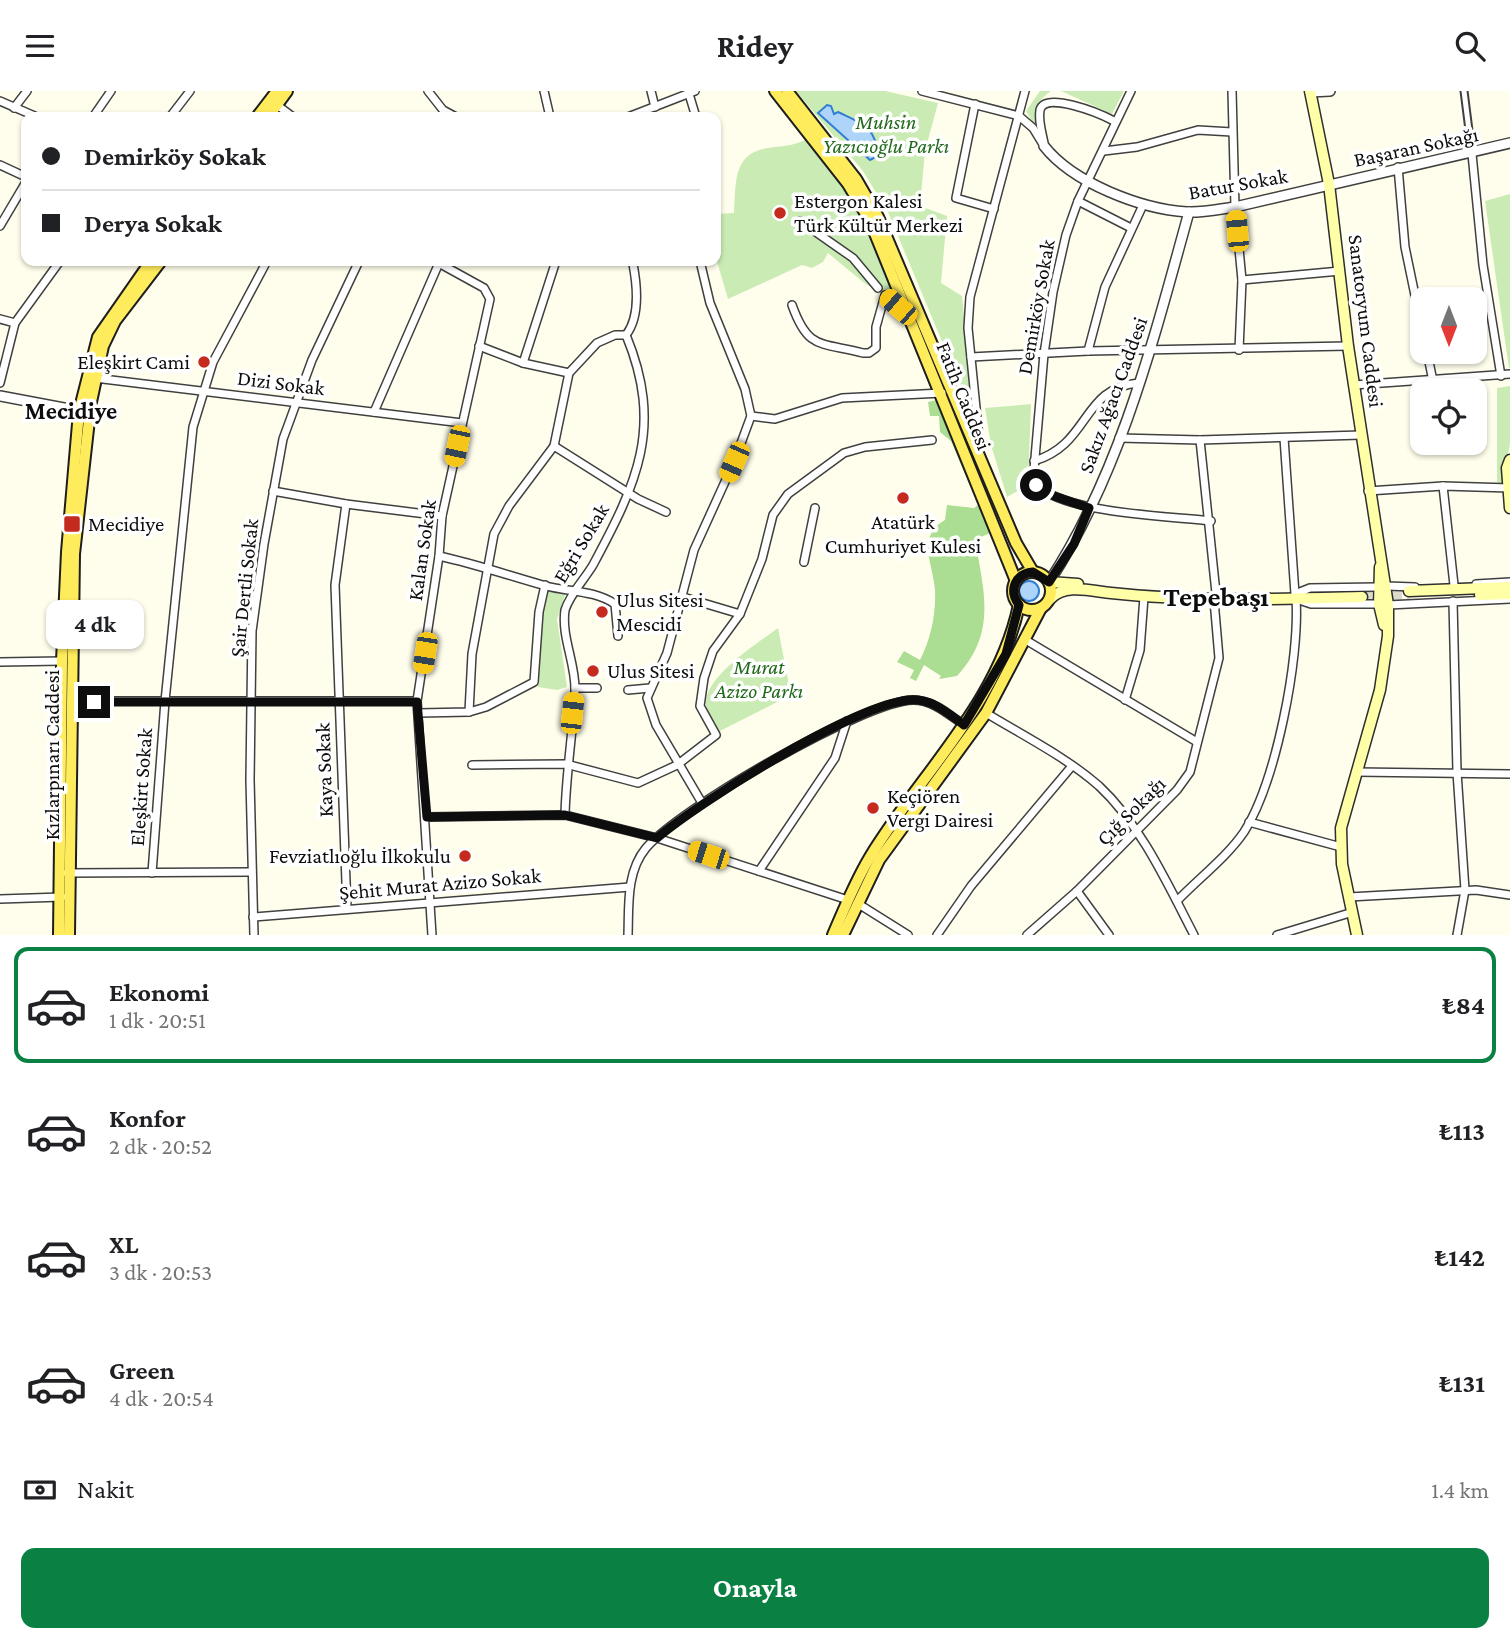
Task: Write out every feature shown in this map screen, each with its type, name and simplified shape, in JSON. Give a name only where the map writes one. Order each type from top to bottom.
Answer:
[{"type":"main road","points":[[261,112],[277,91]]},
{"type":"main road","points":[[271,112],[287,91]]},
{"type":"main road","name":"Fatih Caddesi","points":[[775,91],[853,193],[870,221],[1016,581]]},
{"type":"main road","name":"Fatih Caddesi","points":[[787,91],[856,179],[878,217],[1016,543],[1033,572]]},
{"type":"main road","name":"Sanatoryum Caddesi","points":[[1310,92],[1329,184],[1368,491],[1381,556],[1383,605],[1388,636],[1380,690],[1341,828],[1341,847],[1357,935]]},
{"type":"main road","name":"Kızlarpınarı Caddesi","points":[[65,873],[62,661],[67,552],[84,412],[98,337],[147,266]]},
{"type":"main road","name":"Kızlarpınarı Caddesi","points":[[59,935],[64,897],[75,554],[84,412],[103,346],[115,321],[157,266]]},
{"type":"main road","points":[[1510,460],[1510,507]]},
{"type":"main road","points":[[1041,608],[1030,610],[1019,605],[1013,593],[1016,581],[1023,574],[1033,572],[1049,582],[1215,596]]},
{"type":"main road","points":[[1049,582],[1050,599]]},
{"type":"main road","points":[[1510,587],[1410,594],[1510,597]]},
{"type":"main road","points":[[833,935],[879,860],[986,713],[1041,608],[1056,592],[1078,589],[1144,597],[1362,595]]},
{"type":"main road","points":[[843,935],[852,902],[871,855],[964,725],[1006,654],[1019,605]]},
{"type":"main road","name":"Kızlarpınarı Caddesi","points":[[64,897],[69,935]]},
{"type":"street","points":[[14,108],[27,91]]},
{"type":"street","points":[[96,112],[111,91]]},
{"type":"street","points":[[174,112],[190,91]]},
{"type":"street","points":[[428,91],[440,112]]},
{"type":"street","points":[[544,91],[550,112]]},
{"type":"street","points":[[651,91],[655,107]]},
{"type":"street","points":[[922,91],[1019,116],[1033,128],[1044,146]]},
{"type":"street","points":[[981,459],[968,328],[970,297],[1025,91]]},
{"type":"street","name":"Demirköy Sokak","points":[[1089,508],[1054,496],[1036,485],[1034,461],[1044,354],[1053,292],[1078,201],[1104,151],[1114,121],[1131,91]]},
{"type":"street","points":[[1233,91],[1235,207],[1242,280],[1239,350]]},
{"type":"street","points":[[1310,92],[1330,91]]},
{"type":"street","points":[[1464,91],[1483,265],[1501,376]]},
{"type":"street","points":[[642,112],[692,92],[695,112]]},
{"type":"street","points":[[1044,146],[1039,112],[1042,102],[1050,97],[1068,97],[1114,121]]},
{"type":"street","points":[[0,101],[24,112]]},
{"type":"street","points":[[975,104],[957,198],[994,209]]},
{"type":"street","points":[[276,105],[286,112]]},
{"type":"street","points":[[1104,151],[1137,147],[1198,130],[1232,132]]},
{"type":"street","name":"Başaran Sokağı","points":[[1329,184],[1398,167],[1472,154],[1510,143]]},
{"type":"street","name":"Batur Sokak","points":[[1044,146],[1059,164],[1089,181],[1143,205],[1189,212],[1235,207],[1329,184]]},
{"type":"street","points":[[0,165],[21,175]]},
{"type":"street","points":[[1398,167],[1405,247],[1413,287]]},
{"type":"street","points":[[0,226],[21,190]]},
{"type":"street","points":[[1078,201],[1131,228]]},
{"type":"street","points":[[1088,351],[1105,287],[1143,205]]},
{"type":"street","name":"Sakız Ağacı Caddesi","points":[[1049,582],[1074,544],[1119,437],[1151,351],[1189,212]]},
{"type":"street","points":[[800,221],[853,258],[877,288]]},
{"type":"street","points":[[0,383],[15,323],[56,266]]},
{"type":"street","name":"Eleşkirt Sokak","points":[[152,873],[165,702],[193,427],[213,362],[264,266]]},
{"type":"street","name":"Şair Dertli Sokak","points":[[254,935],[251,872],[254,702],[252,631],[272,491],[283,439],[316,350],[357,266]]},
{"type":"street","points":[[374,412],[435,266]]},
{"type":"street","name":"Kalan Sokak","points":[[432,935],[427,817],[417,702],[439,556],[442,516],[490,299],[484,288],[444,266]]},
{"type":"street","points":[[523,363],[554,266]]},
{"type":"street","points":[[469,712],[472,654],[494,534],[554,446],[569,373],[597,343],[615,335],[626,335],[631,328],[637,285],[633,266]]},
{"type":"street","points":[[701,266],[710,303],[745,389],[751,416],[734,462],[694,550],[661,673],[650,688],[647,698],[656,725],[677,765],[702,803]]},
{"type":"street","points":[[1242,280],[1340,271]]},
{"type":"street","points":[[792,305],[802,331],[810,339],[863,353],[869,353],[876,348],[876,327],[885,295],[911,319]]},
{"type":"street","points":[[0,319],[15,323]]},
{"type":"street","name":"Eğri Sokak","points":[[565,815],[566,764],[575,688],[563,621],[569,599],[576,592],[630,492],[645,431],[636,358],[626,335]]},
{"type":"street","points":[[479,346],[523,363],[569,373]]},
{"type":"street","points":[[971,357],[1088,351],[1348,346]]},
{"type":"street","points":[[1474,378],[1510,375]]},
{"type":"street","name":"Dizi Sokak","points":[[95,378],[462,423]]},
{"type":"street","points":[[1354,386],[1410,382]]},
{"type":"street","points":[[1034,461],[1053,455],[1066,446],[1105,393],[1119,384],[1139,383]]},
{"type":"street","points":[[751,416],[775,419],[842,398],[942,393]]},
{"type":"street","points":[[0,396],[84,412]]},
{"type":"street","points":[[1119,437],[1200,440],[1361,435]]},
{"type":"street","points":[[1177,901],[1242,835],[1256,810],[1295,659],[1295,596],[1284,438]]},
{"type":"street","points":[[472,765],[566,764],[638,783],[677,765],[716,735],[703,717],[699,697],[713,650],[740,614],[762,559],[774,515],[788,494],[844,453],[864,447],[932,440]]},
{"type":"street","name":"Çığ Sokağı","points":[[1027,935],[1077,891],[1190,772],[1219,658],[1211,521],[1200,440]]},
{"type":"street","points":[[554,446],[666,512]]},
{"type":"street","points":[[1443,485],[1454,585]]},
{"type":"street","points":[[1368,491],[1443,485],[1509,488]]},
{"type":"street","points":[[272,491],[346,505],[442,516]]},
{"type":"street","name":"Kaya Sokak","points":[[346,505],[335,585],[346,909]]},
{"type":"street","points":[[804,562],[815,508]]},
{"type":"street","points":[[1089,508],[1211,521]]},
{"type":"street","points":[[439,556],[489,567],[545,585],[600,595],[615,604],[618,636]]},
{"type":"street","points":[[1295,596],[1310,588],[1510,582]]},
{"type":"street","points":[[419,713],[469,712],[534,682],[539,612],[545,585]]},
{"type":"street","points":[[1295,596],[1311,604],[1383,605],[1510,597]]},
{"type":"street","points":[[683,597],[740,614]]},
{"type":"street","points":[[1125,700],[1140,650],[1144,597]]},
{"type":"street","points":[[1453,601],[1457,772],[1465,890],[1457,935]]},
{"type":"street","points":[[1024,639],[1197,742]]},
{"type":"street","points":[[0,662],[62,661]]},
{"type":"street","points":[[575,688],[597,688]]},
{"type":"street","points":[[628,690],[650,688]]},
{"type":"street","points":[[628,935],[632,874],[645,849],[702,803],[848,720],[895,702],[916,700],[932,703],[964,725]]},
{"type":"street","points":[[71,702],[417,702]]},
{"type":"street","points":[[986,713],[1072,766],[1100,787],[1135,830],[1194,935]]},
{"type":"street","points":[[759,871],[835,758],[848,720]]},
{"type":"street","points":[[937,935],[971,886],[1072,766]]},
{"type":"street","points":[[1356,772],[1510,774]]},
{"type":"street","points":[[427,817],[565,815],[657,838],[852,902],[908,935]]},
{"type":"street","points":[[1249,822],[1341,847]]},
{"type":"street","points":[[65,873],[251,872]]},
{"type":"street","name":"Şehit Murat Azizo Sokak","points":[[253,916],[630,887]]},
{"type":"street","points":[[1349,897],[1465,890],[1510,895]]},
{"type":"street","points":[[1077,891],[1109,935]]},
{"type":"street","points":[[0,899],[64,897]]},
{"type":"street","points":[[1278,935],[1353,912]]},
{"type":"green space","name":"Muhsin Yazıcıoğlu Parkı","points":[[796,91],[885,91],[938,103],[925,151],[920,206],[947,216],[941,283],[962,296],[974,418],[888,212],[863,171]]},
{"type":"green space","points":[[1040,91],[1051,91],[1039,104],[1039,132],[1026,111]]},
{"type":"green space","points":[[1061,91],[1124,91],[1112,114]]},
{"type":"green space","points":[[805,140],[831,168],[868,223],[903,308],[863,282],[828,253],[823,262],[812,268],[802,265],[728,299],[718,266],[721,266],[721,214],[734,213],[738,171],[748,156],[756,151]]},
{"type":"green space","points":[[1510,194],[1510,368],[1509,368],[1485,201]]},
{"type":"green space","points":[[1510,386],[1510,443],[1503,486],[1497,485],[1497,388]]},
{"type":"green space","points":[[942,399],[994,531],[975,540],[982,577],[984,611],[983,628],[970,660],[957,676],[939,679],[941,676],[924,665],[916,681],[910,678],[914,670],[897,662],[904,651],[920,660],[930,635],[935,599],[928,551],[931,534],[945,520],[947,505],[974,508],[978,505],[951,441],[940,432],[939,416],[930,416],[928,402]]},
{"type":"green space","points":[[1031,404],[1028,485],[1007,497],[991,445],[985,408]]},
{"type":"green space","points":[[548,588],[566,592],[557,619],[567,687],[557,690],[538,687],[542,608],[545,608]]},
{"type":"green space","name":"Murat Azizo Parkı","points":[[778,628],[791,695],[718,732],[707,709],[708,692],[735,660]]},
{"type":"water","points":[[827,105],[831,106],[834,114],[838,112],[854,119],[871,132],[878,156],[870,160],[818,113]]},
{"type":"water","points":[[1029,581],[1036,584],[1039,591],[1036,598],[1029,601],[1022,598],[1019,591],[1022,584]]},
{"type":"tunnel","points":[[1362,597],[1410,596]]},
{"type":"place","name":"Estergon Kalesi Türk Kültür Merkezi","points":[[780,213]]},
{"type":"place","name":"Eleşkirt Cami","points":[[204,362]]},
{"type":"place","name":"Atatürk Cumhuriyet Kulesi","points":[[903,498]]},
{"type":"place","name":"Mecidiye","points":[[72,524]]},
{"type":"place","name":"Ulus Sitesi Mescidi","points":[[602,612]]},
{"type":"place","name":"Ulus Sitesi","points":[[593,671]]},
{"type":"place","name":"Keçiören Vergi Dairesi","points":[[873,808]]},
{"type":"place","name":"Fevziatlıoğlu İlkokulu","points":[[465,856]]},
{"type":"district","name":"Mecidiye","points":[[71,411]]},
{"type":"district","name":"Tepebaşı","points":[[1216,596]]},
{"type":"route","points":[[94,702],[417,702],[427,817],[565,815],[657,838],[702,803],[824,733],[848,720],[895,702],[916,700],[932,703],[964,725],[1006,654],[1019,605],[1013,593],[1016,581],[1023,574],[1033,572],[1040,573],[1049,582],[1074,544],[1089,508],[1054,496],[1036,485]]}]
